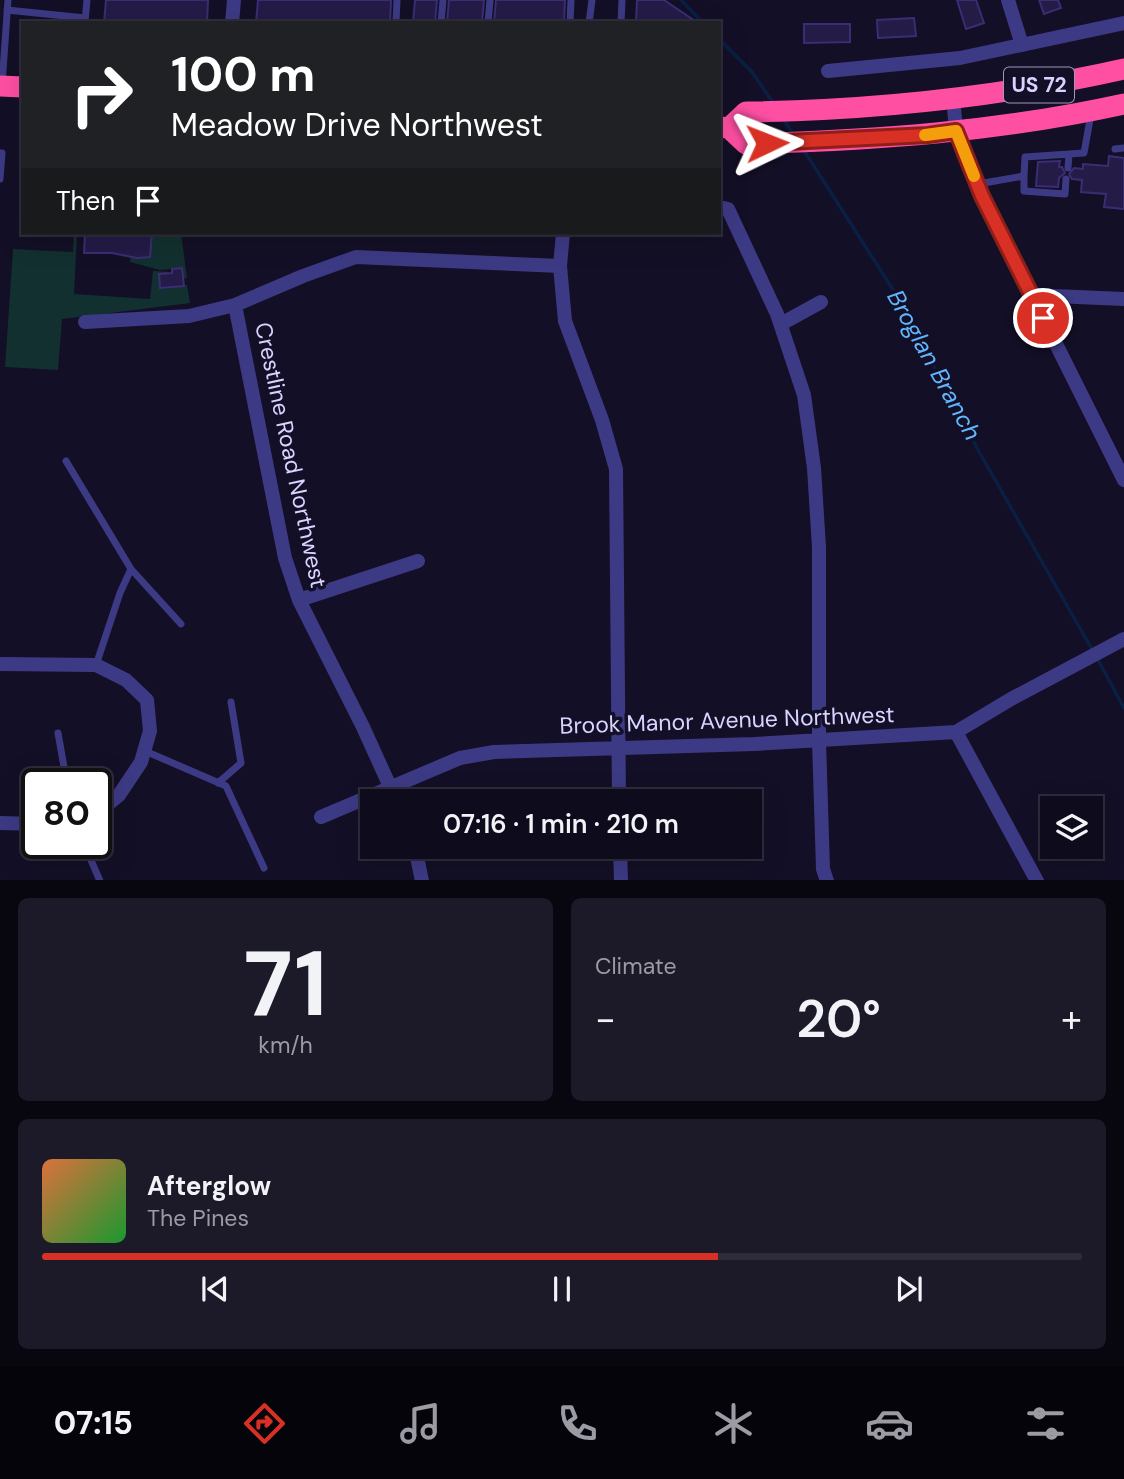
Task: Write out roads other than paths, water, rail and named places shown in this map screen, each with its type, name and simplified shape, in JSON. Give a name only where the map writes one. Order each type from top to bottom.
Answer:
[{"type":"highway","name":"US 72","points":[[1124,69],[1078,79],[824,111],[746,112],[724,127],[746,144],[831,141],[956,131],[1053,119],[1124,104]]},
{"type":"street","points":[[232,21],[234,0]]},
{"type":"street","points":[[1008,0],[1022,44]]},
{"type":"street","points":[[828,71],[960,58],[1124,23]]},
{"type":"street","points":[[953,96],[956,131],[982,196],[1123,475]]},
{"type":"street","points":[[721,207],[728,209],[780,324],[804,395],[814,468],[819,547],[819,741],[823,869],[827,880]]},
{"type":"street","points":[[563,235],[560,266],[565,321],[602,420],[616,469],[619,789]]},
{"type":"street","points":[[85,323],[189,316],[235,305],[356,257],[560,266]]},
{"type":"street","points":[[1031,295],[1124,299]]},
{"type":"street","points":[[780,324],[821,303]]},
{"type":"street","name":"Crestline Road Northwest","points":[[235,305],[285,558],[299,600],[391,787]]},
{"type":"street","points":[[299,600],[418,561]]},
{"type":"street","name":"Brook Manor Avenue Northwest","points":[[321,817],[460,758],[494,752],[819,741],[956,732],[1124,639]]},
{"type":"street","points":[[0,664],[96,665],[127,680],[146,701],[150,731],[141,762],[119,795],[112,801]]},
{"type":"street","points":[[956,732],[1037,880]]},
{"type":"street","points":[[0,823],[21,824]]},
{"type":"street","points":[[418,859],[422,880]]},
{"type":"street","points":[[620,859],[621,880]]},
{"type":"lane","points":[[8,0],[8,86]]},
{"type":"lane","points":[[7,10],[85,21],[87,0]]},
{"type":"lane","points":[[396,21],[397,0]]},
{"type":"lane","points":[[441,21],[443,0]]},
{"type":"lane","points":[[488,21],[490,0]]},
{"type":"lane","points":[[570,21],[571,0]]},
{"type":"lane","points":[[590,21],[592,0]]},
{"type":"lane","points":[[621,21],[622,0]]},
{"type":"lane","points":[[1066,179],[1065,194],[1024,191],[1025,157],[1084,153],[1091,111]]},
{"type":"lane","points":[[1115,149],[1124,148]]},
{"type":"lane","points":[[0,153],[0,179]]},
{"type":"lane","points":[[1068,168],[1069,154]]},
{"type":"lane","points":[[978,184],[1024,176]]},
{"type":"lane","points":[[66,461],[131,569],[181,624]]},
{"type":"lane","points":[[96,665],[120,593],[131,569]]},
{"type":"lane","points":[[218,783],[241,764],[232,702]]},
{"type":"lane","points":[[58,733],[64,768]]},
{"type":"lane","points":[[144,751],[226,786],[264,868]]},
{"type":"lane","points":[[91,859],[100,880]]},
{"type":"waterway","name":"Broglan Branch","points":[[681,0],[701,21]]},
{"type":"waterway","name":"Broglan Branch","points":[[721,41],[752,72],[774,104]]},
{"type":"waterway","name":"Broglan Branch","points":[[784,120],[793,134]]},
{"type":"waterway","name":"Broglan Branch","points":[[803,149],[897,296],[978,450],[1093,651]]},
{"type":"waterway","name":"Broglan Branch","points":[[1097,658],[1124,708]]}]
